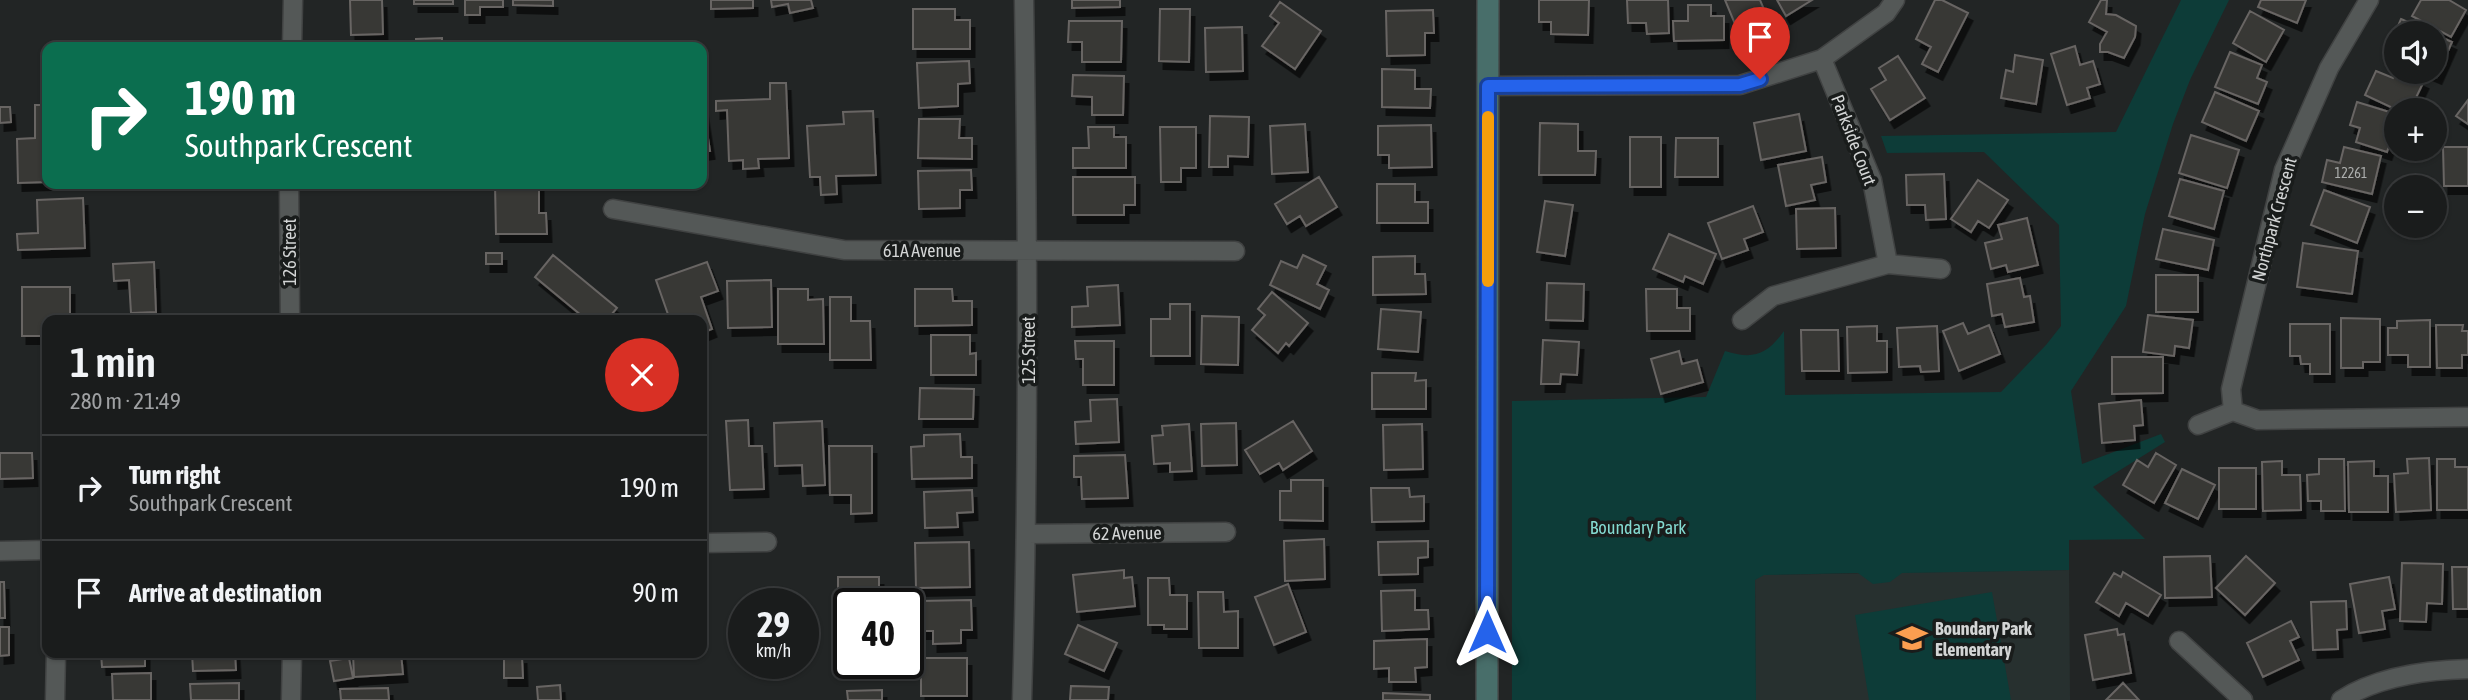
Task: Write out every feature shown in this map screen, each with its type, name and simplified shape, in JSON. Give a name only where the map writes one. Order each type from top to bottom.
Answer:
[{"type":"street","points":[[292,42],[293,0]]},
{"type":"street","name":"125 Street","points":[[1022,700],[1027,534],[1028,250],[1024,0]]},
{"type":"street","points":[[1487,700],[1488,0]]},
{"type":"street","points":[[1488,86],[1740,85],[1822,59],[1886,13],[1895,0]]},
{"type":"street","name":"Northpark Crescent","points":[[2233,411],[2231,389],[2284,170],[2329,68],[2369,0]]},
{"type":"street","name":"Parkside Court","points":[[1822,59],[1872,180],[1888,264]]},
{"type":"street","name":"126 Street","points":[[289,189],[289,315]]},
{"type":"street","name":"61A Avenue","points":[[613,209],[844,250],[1234,250]]},
{"type":"street","points":[[1742,320],[1773,296],[1888,264],[1941,270]]},
{"type":"street","points":[[2198,425],[2233,411],[2258,419],[2468,416]]},
{"type":"street","name":"62 Avenue","points":[[1027,534],[1226,532]]},
{"type":"street","points":[[707,543],[767,542]]},
{"type":"street","points":[[0,551],[42,550]]},
{"type":"street","points":[[2179,641],[2243,700]]},
{"type":"street","points":[[55,700],[56,658]]},
{"type":"street","points":[[291,700],[292,658]]},
{"type":"street","points":[[2341,700],[2385,681],[2439,670],[2468,669]]},
{"type":"shaded area","name":"Boundary Park Elementary","points":[[2069,570],[2070,700],[1756,700],[1755,575]]},
{"type":"green space","name":"Boundary Park","points":[[2181,0],[2229,0],[2190,80],[2173,124],[2145,214],[2126,306],[2071,391],[2082,464],[2161,434],[2165,442],[2093,487],[2145,539],[2069,540],[2069,570],[1902,573],[1890,582],[1873,584],[1858,573],[1764,575],[1755,580],[1756,700],[1512,700],[1512,401],[1706,397],[1725,351],[1744,355],[1759,353],[1772,346],[1784,331],[1785,395],[2001,392],[2061,326],[2059,225],[1984,152],[1887,153],[1881,136],[2116,132]]},
{"type":"green space","points":[[1992,592],[2011,700],[1869,700],[1855,615]]},
{"type":"building","points":[[350,0],[382,0],[383,34],[351,35]]},
{"type":"building","points":[[414,0],[453,0],[453,4],[414,4]]},
{"type":"building","points":[[465,0],[503,0],[503,7],[480,7],[480,15],[465,15]]},
{"type":"building","points":[[513,0],[553,0],[553,6],[513,5]]},
{"type":"building","points":[[711,0],[753,0],[753,8],[711,9]]},
{"type":"building","points":[[771,0],[811,0],[813,8],[790,13],[788,4],[772,7]]},
{"type":"building","points":[[1072,0],[1120,0],[1120,7],[1072,8]]},
{"type":"building","points":[[1539,0],[1589,0],[1588,35],[1551,34],[1551,22],[1539,22]]},
{"type":"building","points":[[1627,0],[1668,0],[1669,33],[1647,34],[1646,23],[1628,23]]},
{"type":"building","points":[[1725,0],[1760,0],[1772,28],[1742,41]]},
{"type":"building","points":[[1777,0],[1812,0],[1786,16]]},
{"type":"building","points":[[1935,0],[1942,0],[1968,13],[1938,72],[1922,64],[1931,47],[1916,39]]},
{"type":"building","points":[[2101,0],[2107,0],[2106,14],[2116,15],[2136,26],[2135,37],[2124,58],[2100,52],[2100,44],[2107,32],[2089,22]]},
{"type":"building","points":[[2261,0],[2306,0],[2297,23],[2258,7]]},
{"type":"building","points":[[2421,0],[2449,0],[2466,10],[2451,37],[2447,35],[2447,21],[2421,21],[2412,16]]},
{"type":"building","points":[[1280,2],[1321,31],[1295,69],[1262,46],[1279,23],[1270,16]]},
{"type":"building","points":[[1688,5],[1711,5],[1711,16],[1724,16],[1724,40],[1674,41],[1673,21],[1688,21]]},
{"type":"building","points":[[913,9],[955,9],[955,20],[970,20],[970,49],[913,49]]},
{"type":"building","points":[[1160,9],[1190,9],[1189,62],[1159,61]]},
{"type":"building","points":[[1433,10],[1434,33],[1425,33],[1425,55],[1387,56],[1386,11]]},
{"type":"building","points":[[2250,11],[2284,30],[2266,62],[2233,43]]},
{"type":"building","points":[[1069,21],[1122,21],[1121,62],[1082,62],[1082,42],[1068,42]]},
{"type":"building","points":[[1242,27],[1243,71],[1206,72],[1205,28]]},
{"type":"building","points":[[442,38],[442,42],[416,42],[416,39]]},
{"type":"building","points":[[2447,40],[2452,42],[2447,53]]},
{"type":"building","points":[[2075,46],[2080,65],[2093,61],[2100,84],[2087,88],[2090,98],[2067,105],[2051,54]]},
{"type":"building","points":[[2230,52],[2262,65],[2257,78],[2267,82],[2258,104],[2215,87]]},
{"type":"building","points":[[2015,55],[2043,60],[2036,104],[2001,98],[2006,70],[2013,72]]},
{"type":"building","points":[[1898,56],[1925,98],[1890,120],[1871,89],[1886,80],[1879,68]]},
{"type":"building","points":[[969,61],[970,83],[958,84],[958,106],[919,108],[917,63]]},
{"type":"building","points":[[1382,69],[1415,70],[1415,89],[1431,89],[1430,108],[1382,107]]},
{"type":"building","points":[[2376,71],[2384,74],[2384,84],[2423,84],[2416,98],[2384,98],[2384,104],[2365,95]]},
{"type":"building","points":[[1073,75],[1124,76],[1123,115],[1092,115],[1092,97],[1072,96]]},
{"type":"building","points":[[770,83],[786,83],[789,158],[758,159],[759,168],[743,169],[743,160],[729,161],[727,110],[716,111],[716,101],[770,99]]},
{"type":"building","points":[[2215,92],[2259,111],[2246,141],[2202,122]]},
{"type":"building","points":[[2468,100],[2468,124],[2456,116]]},
{"type":"building","points":[[2357,102],[2384,110],[2384,151],[2356,142],[2360,128],[2350,125]]},
{"type":"building","points":[[35,105],[42,105],[42,182],[18,183],[17,139],[35,138]]},
{"type":"building","points":[[0,107],[10,107],[11,122],[0,123]]},
{"type":"building","points":[[873,111],[876,175],[836,176],[837,194],[821,195],[820,177],[810,177],[807,126],[844,124],[843,112]]},
{"type":"building","points":[[1799,114],[1806,151],[1761,160],[1754,123]]},
{"type":"building","points":[[1210,116],[1249,117],[1248,157],[1228,156],[1228,167],[1209,167]]},
{"type":"building","points":[[919,119],[960,119],[959,138],[972,138],[972,159],[918,158]]},
{"type":"building","points":[[1540,123],[1578,124],[1578,151],[1596,151],[1595,175],[1539,175]]},
{"type":"building","points":[[1305,124],[1308,172],[1272,174],[1270,126]]},
{"type":"building","points":[[1431,125],[1432,167],[1389,168],[1389,155],[1378,155],[1378,126]]},
{"type":"building","points":[[1088,127],[1114,127],[1114,137],[1126,137],[1126,168],[1073,168],[1073,148],[1089,148]]},
{"type":"building","points":[[1160,127],[1196,127],[1196,168],[1181,168],[1181,182],[1161,182]]},
{"type":"building","points":[[2191,135],[2239,150],[2227,188],[2179,173]]},
{"type":"building","points":[[1630,137],[1661,137],[1661,187],[1630,187]]},
{"type":"building","points":[[1676,138],[1718,138],[1718,177],[1675,177]]},
{"type":"building","points":[[2344,147],[2381,156],[2372,194],[2322,182],[2327,160],[2340,163]]},
{"type":"building","points":[[2447,147],[2468,147],[2468,186],[2447,186],[2447,175],[2444,175]]},
{"type":"building","points":[[1822,157],[1826,182],[1811,185],[1815,200],[1786,206],[1778,165]]},
{"type":"building","points":[[971,170],[972,190],[960,190],[960,208],[919,209],[918,171]]},
{"type":"building","points":[[1944,174],[1946,219],[1926,220],[1925,205],[1907,205],[1906,175]]},
{"type":"building","points":[[1073,177],[1135,177],[1135,205],[1124,205],[1124,215],[1073,215]]},
{"type":"building","points":[[1319,177],[1337,207],[1306,226],[1300,216],[1287,224],[1275,204]]},
{"type":"building","points":[[2180,179],[2224,191],[2214,229],[2169,216]]},
{"type":"building","points":[[1978,180],[2008,200],[1989,228],[1978,221],[1971,232],[1951,219]]},
{"type":"building","points":[[1377,184],[1415,184],[1415,202],[1428,202],[1428,223],[1377,223]]},
{"type":"building","points":[[495,189],[539,189],[539,213],[546,213],[547,234],[496,234]]},
{"type":"building","points":[[2324,190],[2370,207],[2357,243],[2311,225]]},
{"type":"building","points":[[83,198],[85,248],[18,250],[17,234],[38,233],[37,200]]},
{"type":"building","points":[[1545,201],[1573,205],[1565,256],[1537,252]]},
{"type":"building","points":[[1753,206],[1763,232],[1744,239],[1748,250],[1722,259],[1708,223]]},
{"type":"building","points":[[1835,208],[1836,248],[1797,249],[1796,209]]},
{"type":"building","points":[[2027,218],[2038,265],[2008,272],[2006,265],[1991,269],[1985,243],[2002,239],[1998,225]]},
{"type":"building","points":[[2163,229],[2214,240],[2208,270],[2156,259]]},
{"type":"building","points":[[1669,234],[1716,254],[1703,284],[1685,276],[1683,282],[1653,269]]},
{"type":"building","points":[[2303,243],[2358,251],[2352,294],[2297,287]]},
{"type":"building","points":[[486,253],[502,253],[502,264],[486,264]]},
{"type":"building","points":[[553,255],[617,308],[611,315],[581,315],[535,277]]},
{"type":"building","points":[[1303,255],[1326,266],[1317,284],[1329,290],[1320,309],[1270,285],[1281,261],[1297,268]]},
{"type":"building","points":[[1415,256],[1415,274],[1425,274],[1426,294],[1373,295],[1373,257]]},
{"type":"building","points":[[154,262],[156,312],[131,313],[129,280],[114,281],[113,264]]},
{"type":"building","points":[[707,262],[718,291],[701,297],[712,329],[707,331],[707,315],[668,315],[656,280]]},
{"type":"building","points":[[2156,275],[2198,275],[2198,312],[2156,312]]},
{"type":"building","points":[[2020,278],[2024,297],[2030,296],[2034,322],[2005,327],[2002,314],[1992,316],[1987,284]]},
{"type":"building","points":[[771,280],[772,327],[728,328],[727,281]]},
{"type":"building","points":[[1547,283],[1584,284],[1583,321],[1546,320]]},
{"type":"building","points":[[1118,285],[1120,325],[1072,327],[1072,307],[1088,306],[1087,287]]},
{"type":"building","points":[[22,287],[70,287],[70,315],[42,315],[42,336],[22,336]]},
{"type":"building","points":[[778,289],[808,289],[808,300],[823,299],[824,344],[778,344]]},
{"type":"building","points":[[915,289],[952,289],[953,301],[972,301],[972,325],[915,326]]},
{"type":"building","points":[[1646,289],[1677,289],[1677,308],[1690,308],[1690,331],[1647,331]]},
{"type":"building","points":[[1272,292],[1308,323],[1289,346],[1286,343],[1278,353],[1252,330],[1265,315],[1258,309]]},
{"type":"building","points":[[830,297],[851,297],[851,321],[870,321],[871,360],[830,360]]},
{"type":"building","points":[[1170,304],[1190,304],[1190,356],[1151,356],[1151,319],[1170,319]]},
{"type":"building","points":[[1381,309],[1421,312],[1418,352],[1378,349]]},
{"type":"building","points":[[2148,315],[2193,320],[2189,348],[2175,346],[2174,356],[2143,352]]},
{"type":"building","points":[[1202,316],[1239,317],[1238,365],[1201,364]]},
{"type":"building","points":[[2341,318],[2380,319],[2380,362],[2363,362],[2363,368],[2341,368]]},
{"type":"building","points":[[2430,320],[2430,367],[2408,367],[2408,355],[2388,355],[2388,328],[2397,328],[2397,321]]},
{"type":"building","points":[[1963,323],[1968,334],[1989,325],[2000,354],[1959,371],[1943,331]]},
{"type":"building","points":[[2290,324],[2330,324],[2330,374],[2310,374],[2310,364],[2301,364],[2300,356],[2290,356]]},
{"type":"building","points":[[2436,325],[2463,325],[2462,331],[2468,331],[2468,355],[2462,355],[2462,368],[2437,368]]},
{"type":"building","points":[[1877,326],[1877,341],[1887,341],[1887,372],[1848,373],[1847,327]]},
{"type":"building","points":[[1937,326],[1939,371],[1921,372],[1920,366],[1899,367],[1897,328]]},
{"type":"building","points":[[1801,330],[1838,330],[1839,371],[1802,371]]},
{"type":"building","points":[[931,335],[970,335],[970,354],[976,353],[976,375],[931,375]]},
{"type":"building","points":[[1543,340],[1579,342],[1577,375],[1561,374],[1560,384],[1541,384]]},
{"type":"building","points":[[1075,341],[1114,341],[1114,385],[1083,385],[1083,359],[1076,359]]},
{"type":"building","points":[[1679,351],[1682,364],[1697,360],[1703,382],[1661,394],[1651,359]]},
{"type":"building","points":[[2112,357],[2163,357],[2163,393],[2112,394]]},
{"type":"building","points":[[1372,373],[1416,373],[1415,381],[1426,380],[1426,409],[1372,409]]},
{"type":"building","points":[[920,388],[974,389],[973,419],[919,419]]},
{"type":"building","points":[[1117,399],[1119,442],[1076,444],[1075,422],[1091,421],[1090,400]]},
{"type":"building","points":[[2141,400],[2143,425],[2134,426],[2135,440],[2102,443],[2099,404]]},
{"type":"building","points":[[748,420],[749,446],[762,446],[764,489],[730,490],[726,421]]},
{"type":"building","points":[[822,421],[825,485],[803,486],[802,465],[775,466],[774,423]]},
{"type":"building","points":[[1293,421],[1312,451],[1283,470],[1279,463],[1260,474],[1245,450]]},
{"type":"building","points":[[1236,423],[1237,465],[1202,466],[1201,424]]},
{"type":"building","points":[[1189,424],[1192,471],[1170,472],[1170,463],[1154,464],[1152,436],[1163,435],[1162,426]]},
{"type":"building","points":[[1422,424],[1423,469],[1384,470],[1383,425]]},
{"type":"building","points":[[960,434],[961,457],[972,457],[972,478],[912,479],[911,447],[924,446],[924,435]]},
{"type":"building","points":[[829,446],[872,446],[872,513],[851,514],[851,495],[830,495]]},
{"type":"building","points":[[0,453],[32,453],[33,478],[0,479]]},
{"type":"building","points":[[2156,453],[2176,465],[2154,503],[2123,485],[2137,460],[2148,467]]},
{"type":"building","points":[[1125,455],[1128,498],[1082,499],[1081,477],[1074,477],[1074,456]]},
{"type":"building","points":[[2429,458],[2431,510],[2396,512],[2394,474],[2408,473],[2407,459]]},
{"type":"building","points":[[2319,459],[2344,459],[2345,511],[2321,511],[2321,501],[2308,501],[2307,475],[2319,474]]},
{"type":"building","points":[[2437,459],[2455,459],[2455,467],[2468,467],[2468,510],[2437,510]]},
{"type":"building","points":[[2282,461],[2282,475],[2300,475],[2301,510],[2263,511],[2262,462]]},
{"type":"building","points":[[2374,461],[2374,476],[2388,476],[2388,512],[2349,512],[2348,462]]},
{"type":"building","points":[[2219,468],[2256,468],[2256,509],[2219,509]]},
{"type":"building","points":[[2182,469],[2215,485],[2198,519],[2165,503]]},
{"type":"building","points":[[1291,480],[1323,480],[1323,521],[1280,520],[1280,491],[1291,491]]},
{"type":"building","points":[[1371,488],[1409,488],[1410,497],[1424,496],[1424,521],[1372,522]]},
{"type":"building","points":[[972,490],[973,512],[957,513],[958,527],[925,528],[924,492]]},
{"type":"building","points":[[1324,539],[1325,579],[1285,581],[1284,541]]},
{"type":"building","points":[[1428,541],[1428,557],[1418,558],[1418,574],[1379,575],[1378,542]]},
{"type":"building","points":[[969,542],[970,587],[916,588],[915,543]]},
{"type":"building","points":[[2210,556],[2212,597],[2165,598],[2164,557]]},
{"type":"building","points":[[2246,556],[2275,583],[2245,615],[2216,588]]},
{"type":"building","points":[[2402,563],[2443,564],[2442,604],[2427,603],[2426,622],[2400,621]]},
{"type":"building","points":[[2452,567],[2468,567],[2468,609],[2453,609]]},
{"type":"building","points":[[1124,570],[1124,578],[1132,577],[1135,606],[1077,612],[1073,575]]},
{"type":"building","points":[[2123,572],[2161,595],[2148,616],[2126,603],[2119,616],[2096,602],[2114,573],[2121,577]]},
{"type":"building","points":[[838,577],[879,577],[879,588],[838,588]]},
{"type":"building","points":[[2389,577],[2395,609],[2382,611],[2385,629],[2359,633],[2350,584]]},
{"type":"building","points":[[1148,578],[1169,578],[1170,595],[1187,595],[1187,629],[1164,629],[1164,625],[1148,625]]},
{"type":"building","points":[[0,582],[4,582],[5,618],[0,618]]},
{"type":"building","points":[[1288,584],[1306,632],[1274,645],[1255,597]]},
{"type":"building","points":[[1415,590],[1415,610],[1428,610],[1429,629],[1382,631],[1381,591]]},
{"type":"building","points":[[1198,592],[1223,592],[1224,612],[1238,611],[1238,648],[1199,648]]},
{"type":"building","points":[[971,600],[972,630],[961,630],[961,643],[933,644],[933,631],[924,631],[924,601]]},
{"type":"building","points":[[2346,601],[2347,629],[2337,630],[2338,649],[2313,650],[2311,602]]},
{"type":"building","points":[[2291,621],[2299,637],[2290,641],[2299,660],[2263,677],[2247,643]]},
{"type":"building","points":[[1078,625],[1117,643],[1104,671],[1065,654]]},
{"type":"building","points":[[0,627],[9,627],[9,655],[0,656]]},
{"type":"building","points":[[2117,629],[2118,635],[2124,634],[2131,673],[2093,680],[2085,635]]},
{"type":"building","points":[[1427,639],[1427,667],[1415,668],[1416,682],[1389,682],[1389,668],[1374,669],[1374,641]]},
{"type":"building","points":[[101,658],[145,658],[145,666],[102,667]]},
{"type":"building","points":[[192,658],[235,658],[236,670],[193,671]]},
{"type":"building","points":[[349,658],[353,678],[334,681],[330,661]]},
{"type":"building","points":[[353,658],[401,658],[403,674],[354,677]]},
{"type":"building","points":[[504,658],[522,658],[523,678],[504,678]]},
{"type":"building","points":[[924,658],[967,658],[967,696],[921,696]]},
{"type":"building","points":[[151,673],[151,700],[113,700],[112,674]]},
{"type":"building","points":[[239,683],[239,700],[191,700],[190,684]]},
{"type":"building","points":[[2123,683],[2139,700],[2106,700]]},
{"type":"building","points":[[560,685],[561,700],[538,700],[537,687]]},
{"type":"building","points":[[1071,686],[1109,687],[1108,700],[1070,700]]},
{"type":"building","points":[[388,688],[389,700],[341,700],[340,689]]},
{"type":"building","points":[[882,690],[882,700],[848,700],[847,691]]},
{"type":"building","points":[[1383,693],[1430,695],[1430,700],[1383,700]]},
{"type":"slow traffic","points":[[1488,117],[1488,281]]},
{"type":"place","name":"Boundary Park Elementary","points":[[1912,638]]},
{"type":"route","points":[[1487,632],[1488,86],[1740,85],[1760,79]]}]
